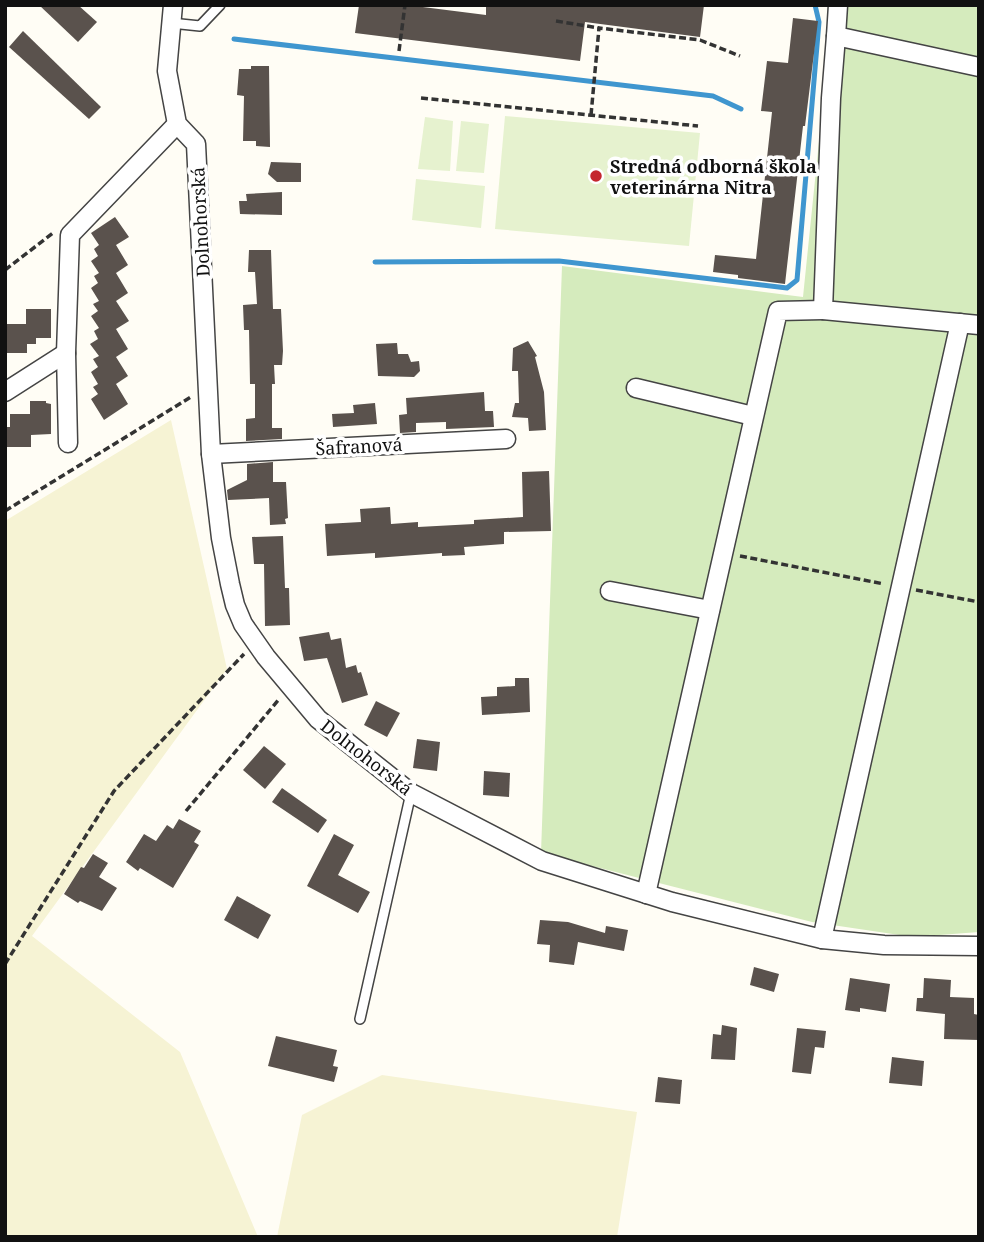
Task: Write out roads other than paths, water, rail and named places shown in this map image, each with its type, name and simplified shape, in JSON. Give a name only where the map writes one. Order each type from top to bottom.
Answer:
[{"type":"street","points":[[823,310],[831,98],[838,5]]},
{"type":"street","name":"Dolnohorská","points":[[172,14],[167,71],[177,124],[197,144],[211,454],[221,538],[235,605],[243,624],[318,719],[411,793],[542,861],[646,894],[822,939],[884,945],[979,946]]},
{"type":"street","points":[[836,36],[979,67]]},
{"type":"street","points":[[68,443],[66,353],[70,234],[177,124]]},
{"type":"street","points":[[646,894],[778,311],[823,310],[979,325]]},
{"type":"street","points":[[822,939],[960,323]]},
{"type":"street","points":[[5,393],[66,353]]},
{"type":"street","points":[[636,388],[754,416]]},
{"type":"street","name":"Šafranová","points":[[211,454],[506,439]]},
{"type":"street","points":[[610,591],[710,610]]},
{"type":"lane","points":[[172,14],[200,26],[220,5]]},
{"type":"lane","points":[[360,1019],[411,793]]},
{"type":"waterway","points":[[375,262],[559,261],[787,288],[797,280],[819,22],[815,5]]},
{"type":"waterway","points":[[234,39],[713,96],[741,109]]},
{"type":"place","name":"Stredná odborná škola veterinárna Nitra","points":[[596,176]]}]
